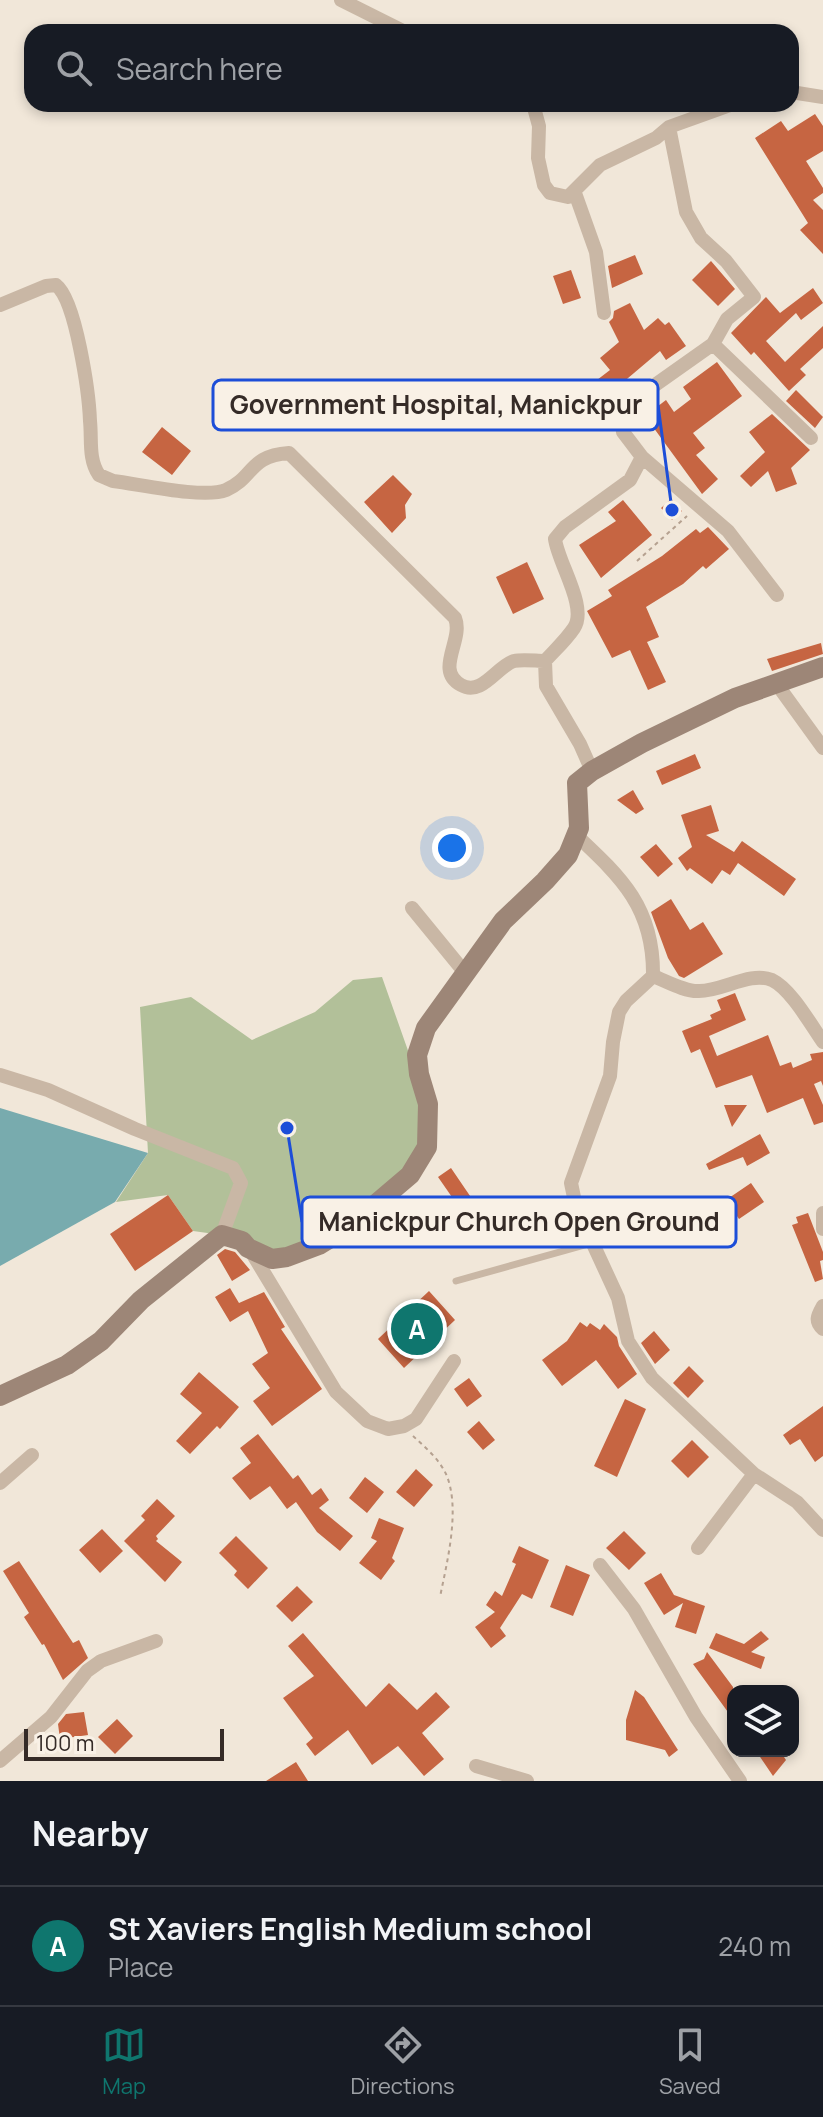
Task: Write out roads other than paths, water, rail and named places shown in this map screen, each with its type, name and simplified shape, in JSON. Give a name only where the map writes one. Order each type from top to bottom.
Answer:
[{"type":"street","points":[[341,0],[387,24]]},
{"type":"street","points":[[799,93],[823,97]]},
{"type":"street","points":[[535,112],[539,126],[538,158],[544,185],[550,193],[568,197],[600,165],[656,138],[669,127],[711,112]]},
{"type":"street","points":[[669,127],[686,212],[701,238],[726,261],[754,297],[727,319],[713,344],[631,402],[621,417],[623,432],[642,457],[728,531],[777,595]]},
{"type":"street","points":[[575,193],[596,252],[604,313]]},
{"type":"street","points":[[0,305],[46,286],[56,285],[62,289],[72,316],[83,365],[92,459],[99,475],[113,481],[204,493],[222,491],[233,486],[262,459],[271,454],[289,453],[455,618],[458,632],[451,653],[449,670],[452,678],[471,688],[485,683],[513,661],[545,661]]},
{"type":"street","points":[[713,344],[811,438]]},
{"type":"street","points":[[592,771],[546,686],[545,661],[575,627],[579,618],[579,607],[557,552],[555,539],[565,527],[630,480],[642,457]]},
{"type":"street","points":[[248,1248],[279,1259],[319,1245],[350,1226],[410,1175],[427,1147],[428,1104],[417,1055],[426,1028],[503,921],[568,855],[579,828],[577,783],[642,743],[735,698],[823,667]]},
{"type":"street","points":[[776,683],[823,748]]},
{"type":"street","points":[[576,835],[616,872],[642,911],[653,955],[653,976],[626,1001],[619,1012],[610,1076],[571,1183],[576,1207],[618,1298],[628,1341],[652,1378],[754,1474],[817,1514],[823,1530]]},
{"type":"street","points":[[412,908],[466,974]]},
{"type":"street","points":[[653,976],[696,992],[720,989],[752,978],[770,979],[784,989],[823,1042]]},
{"type":"street","points":[[0,1075],[48,1090],[233,1168],[241,1183],[222,1235],[141,1300],[101,1341],[67,1365],[0,1396]]},
{"type":"street","points":[[823,1213],[823,1229]]},
{"type":"street","points":[[222,1235],[242,1241],[248,1248],[336,1392],[367,1421],[388,1429],[404,1426],[416,1419],[454,1361]]},
{"type":"street","points":[[823,1306],[817,1323],[823,1329]]},
{"type":"street","points":[[0,1483],[32,1455]]},
{"type":"street","points":[[698,1548],[754,1474]]},
{"type":"street","points":[[600,1565],[634,1609],[696,1717],[740,1781]]},
{"type":"street","points":[[0,1761],[51,1717],[87,1671],[101,1661],[156,1641]]},
{"type":"street","points":[[476,1766],[527,1781]]},
{"type":"lane","points":[[456,1281],[593,1243]]},
{"type":"water","points":[[0,1108],[148,1153],[115,1202],[0,1266]]},
{"type":"place","name":"Government Hospital, Manickpur","points":[[672,510]]},
{"type":"place","name":"Manickpur Church Open Ground","points":[[287,1128]]},
{"type":"place","name":"St Xaviers English Medium school","points":[[417,1329]]}]
